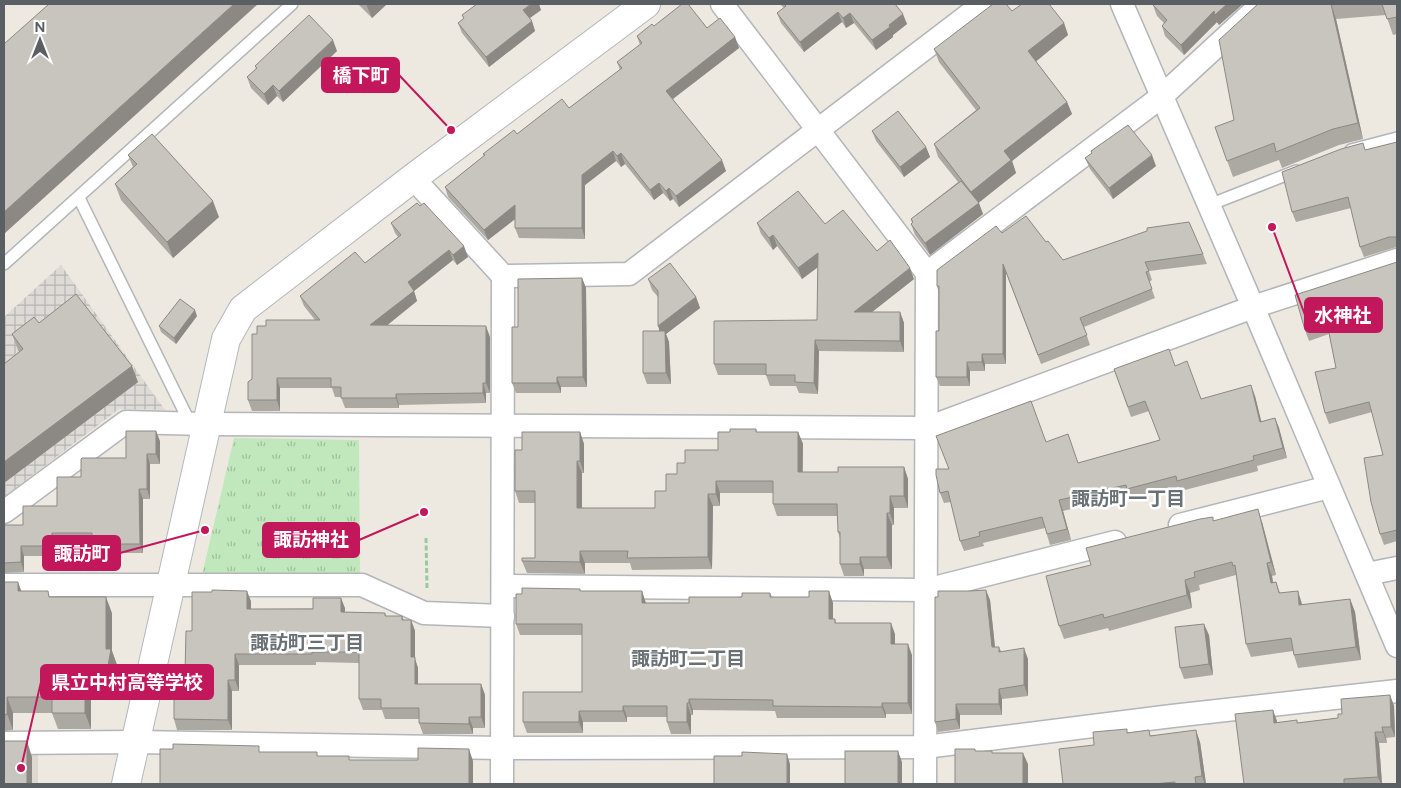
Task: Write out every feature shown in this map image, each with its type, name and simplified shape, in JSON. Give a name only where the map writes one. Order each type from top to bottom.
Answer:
[{"type":"street","points":[[126,784],[171,585],[198,424],[226,339],[243,309],[413,178],[646,4]]},
{"type":"street","points":[[722,4],[928,273],[925,784]]},
{"type":"street","points":[[503,276],[629,274],[819,131],[983,4]]},
{"type":"street","points":[[1122,4],[1397,646]]},
{"type":"street","points":[[928,273],[1161,97],[1262,4]]},
{"type":"street","points":[[413,178],[503,276],[502,784]]},
{"type":"street","points":[[4,512],[126,422],[927,428],[1253,307],[1397,260]]},
{"type":"street","points":[[503,586],[926,590],[1330,487]]},
{"type":"street","points":[[1366,574],[1397,568]]},
{"type":"street","points":[[4,585],[362,585],[424,614],[503,616]]},
{"type":"street","points":[[4,743],[136,742],[502,748],[925,747],[1172,716],[1397,691]]},
{"type":"lane","points":[[4,264],[292,4]]},
{"type":"lane","points":[[1342,152],[1397,138]]},
{"type":"lane","points":[[1209,205],[1307,166]]},
{"type":"lane","points":[[79,198],[198,424]]},
{"type":"path","points":[[420,612],[427,593],[426,538]]},
{"type":"shaded area","points":[[61,265],[165,410],[119,409],[4,497],[4,317]]},
{"type":"shaded area","points":[[4,752],[38,752],[38,784],[4,784]]},
{"type":"green space","points":[[234,438],[359,440],[360,575],[202,575]]},
{"type":"building","points":[[49,4],[234,4],[4,212],[4,44]]},
{"type":"building","points":[[477,4],[531,4],[523,10],[532,21],[486,57],[458,23],[464,18],[462,15]]},
{"type":"building","points":[[682,4],[688,4],[707,28],[720,18],[735,37],[666,91],[722,160],[676,196],[669,188],[666,191],[659,183],[650,190],[621,153],[617,156],[613,151],[582,175],[582,228],[515,228],[515,205],[484,230],[445,187],[514,130],[517,134],[562,99],[569,108],[622,68],[617,62],[642,43],[637,36],[652,24],[654,26]]},
{"type":"building","points":[[784,4],[895,4],[903,14],[889,25],[890,27],[872,40],[850,13],[843,18],[838,12],[800,42],[777,13],[786,6]]},
{"type":"building","points":[[993,4],[1006,4],[1012,11],[1022,4],[1049,4],[1064,23],[1028,51],[1067,102],[1004,151],[1011,160],[971,192],[934,144],[980,108],[934,49]]},
{"type":"building","points":[[1227,4],[1215,15],[1214,11],[1181,45],[1162,26],[1167,20],[1153,5]]},
{"type":"building","points":[[1258,4],[1331,4],[1358,123],[1333,129],[1276,152],[1274,143],[1227,161],[1215,127],[1234,120],[1219,40]]},
{"type":"building","points":[[1382,4],[1397,4],[1397,17],[1387,19]]},
{"type":"building","points":[[309,15],[333,40],[279,91],[273,85],[264,94],[247,77],[257,68],[255,66]]},
{"type":"building","points":[[898,111],[926,147],[900,167],[872,131]]},
{"type":"building","points":[[1128,125],[1152,155],[1109,188],[1085,158],[1092,153],[1091,151]]},
{"type":"building","points":[[152,134],[213,201],[167,242],[115,184],[137,164],[128,155]]},
{"type":"building","points":[[1397,142],[1397,237],[1389,237],[1360,247],[1348,197],[1292,212],[1282,172],[1341,149],[1363,143],[1365,150]]},
{"type":"building","points":[[961,181],[979,203],[925,243],[911,224],[913,222],[911,219]]},
{"type":"building","points":[[798,191],[825,224],[843,210],[877,251],[890,240],[910,268],[854,312],[900,312],[900,341],[815,340],[814,383],[795,382],[795,375],[766,375],[766,364],[714,364],[714,321],[817,320],[818,253],[798,268],[773,235],[769,238],[757,223]]},
{"type":"building","points":[[417,203],[420,206],[424,203],[464,246],[453,255],[449,250],[408,282],[414,291],[370,325],[486,326],[486,383],[483,383],[483,393],[396,394],[396,398],[341,398],[341,387],[331,387],[331,378],[277,378],[277,400],[248,400],[248,382],[252,379],[252,334],[257,334],[257,326],[266,326],[266,320],[320,320],[300,296],[355,252],[365,263],[401,235],[391,223]]},
{"type":"building","points":[[1026,216],[1063,260],[1147,231],[1147,228],[1189,222],[1203,254],[1145,262],[1149,271],[1146,272],[1152,289],[1080,318],[1087,335],[1038,355],[1003,264],[1003,354],[982,354],[982,362],[967,362],[967,377],[936,377],[936,331],[939,331],[937,270],[996,226],[1002,233]]},
{"type":"building","points":[[1397,262],[1397,530],[1380,534],[1371,502],[1364,458],[1383,455],[1369,402],[1325,413],[1315,372],[1336,368],[1327,323],[1305,330],[1295,295]]},
{"type":"building","points":[[670,263],[696,297],[658,326],[658,291],[648,279]]},
{"type":"building","points":[[582,278],[583,377],[557,377],[557,383],[512,383],[512,327],[518,327],[518,279]]},
{"type":"building","points":[[76,294],[132,366],[4,462],[4,364],[23,349],[12,334],[34,317],[39,323]]},
{"type":"building","points":[[180,299],[195,310],[174,338],[159,326]]},
{"type":"building","points":[[643,331],[665,331],[666,373],[643,373]]},
{"type":"building","points":[[1169,349],[1175,366],[1187,361],[1201,399],[1251,385],[1260,422],[1275,418],[1283,448],[1253,456],[1254,460],[1177,481],[1176,476],[1127,489],[1126,485],[1059,500],[1067,529],[1047,534],[1042,517],[979,532],[980,536],[960,541],[948,491],[940,493],[936,469],[949,469],[936,436],[1031,401],[1046,442],[1068,434],[1078,463],[1160,440],[1145,401],[1128,407],[1114,369]]},
{"type":"building","points":[[730,429],[756,429],[756,432],[798,432],[798,472],[838,472],[838,467],[904,467],[904,496],[890,496],[890,513],[887,513],[887,557],[860,557],[860,564],[840,564],[840,532],[838,532],[837,504],[773,504],[773,481],[716,481],[716,494],[708,494],[708,557],[627,558],[628,551],[580,551],[580,562],[522,561],[522,558],[535,558],[535,491],[515,491],[515,450],[522,450],[522,432],[580,432],[580,461],[577,461],[577,508],[655,508],[655,491],[666,491],[666,474],[677,474],[677,463],[685,463],[685,450],[718,450],[718,432],[730,432]]},
{"type":"building","points":[[126,431],[156,431],[156,454],[147,454],[147,489],[139,489],[140,544],[92,544],[92,533],[52,533],[52,546],[21,546],[21,562],[4,563],[4,525],[23,525],[23,506],[57,506],[57,477],[81,477],[82,458],[126,458]]},
{"type":"building","points":[[1258,509],[1271,562],[1267,563],[1271,583],[1276,582],[1279,593],[1298,591],[1299,605],[1350,599],[1356,647],[1294,655],[1291,638],[1246,644],[1235,565],[1233,566],[1232,562],[1194,572],[1195,577],[1185,580],[1187,595],[1104,618],[1103,614],[1059,626],[1046,576],[1091,565],[1086,548],[1200,519],[1213,517],[1213,521]]},
{"type":"building","points":[[4,582],[18,582],[18,591],[48,591],[49,597],[106,597],[106,649],[111,649],[106,677],[85,677],[85,713],[52,713],[52,697],[7,697],[7,714],[4,715]]},
{"type":"building","points":[[522,588],[580,589],[580,591],[642,591],[642,603],[689,603],[689,597],[742,597],[742,593],[770,593],[770,597],[809,597],[809,591],[829,591],[829,619],[835,619],[835,623],[891,623],[891,644],[908,644],[908,703],[882,703],[882,707],[773,706],[773,700],[689,699],[689,703],[687,703],[687,722],[667,722],[667,706],[623,706],[623,711],[579,711],[579,722],[523,722],[523,692],[582,692],[582,624],[516,624],[516,594],[522,594]]},
{"type":"building","points":[[212,590],[247,591],[247,609],[313,609],[313,598],[341,598],[341,612],[385,613],[385,616],[402,616],[402,620],[411,620],[411,657],[415,657],[415,684],[481,684],[481,717],[469,717],[469,724],[419,723],[419,708],[381,708],[381,699],[359,699],[359,652],[312,652],[312,654],[235,654],[235,680],[228,680],[228,720],[174,719],[174,673],[185,673],[186,631],[192,631],[192,592],[212,592]]},
{"type":"building","points":[[986,590],[992,647],[999,647],[999,652],[1024,648],[1024,685],[999,689],[999,704],[956,704],[956,719],[935,722],[935,597],[938,597],[938,591]]},
{"type":"building","points":[[1204,624],[1209,664],[1180,668],[1175,627]]},
{"type":"building","points":[[1390,695],[1391,727],[1382,727],[1383,732],[1375,732],[1378,777],[1344,779],[1344,784],[1244,784],[1235,714],[1273,710],[1274,723],[1297,720],[1297,723],[1338,718],[1338,714],[1342,714],[1341,699]]},
{"type":"building","points":[[1127,729],[1127,733],[1149,730],[1150,736],[1196,730],[1202,776],[1195,777],[1196,784],[1175,784],[1175,782],[1153,784],[1063,784],[1059,749],[1094,745],[1093,732]]},
{"type":"building","points":[[4,741],[27,741],[27,784],[4,784]]},
{"type":"building","points":[[173,744],[259,746],[259,752],[317,752],[317,756],[349,756],[349,760],[418,760],[418,748],[469,749],[469,784],[160,784],[160,749],[173,749]]},
{"type":"building","points":[[955,749],[975,749],[975,751],[992,751],[992,753],[1023,753],[1023,784],[955,784]]},
{"type":"building","points":[[845,751],[898,751],[898,784],[845,784]]},
{"type":"building","points":[[742,752],[787,754],[787,784],[714,784],[714,756],[742,756]]},
{"type":"place","name":"橋下町","points":[[451,130]]},
{"type":"place","name":"水神社","points":[[1272,227]]},
{"type":"place","name":"諏訪神社","points":[[424,512]]},
{"type":"place","name":"諏訪町","points":[[205,530]]},
{"type":"place","name":"県立中村高等学校","points":[[21,768]]},
{"type":"district","name":"諏訪町一丁目","points":[[1128,498]]},
{"type":"district","name":"諏訪町三丁目","points":[[307,642]]},
{"type":"district","name":"諏訪町二丁目","points":[[688,658]]}]
